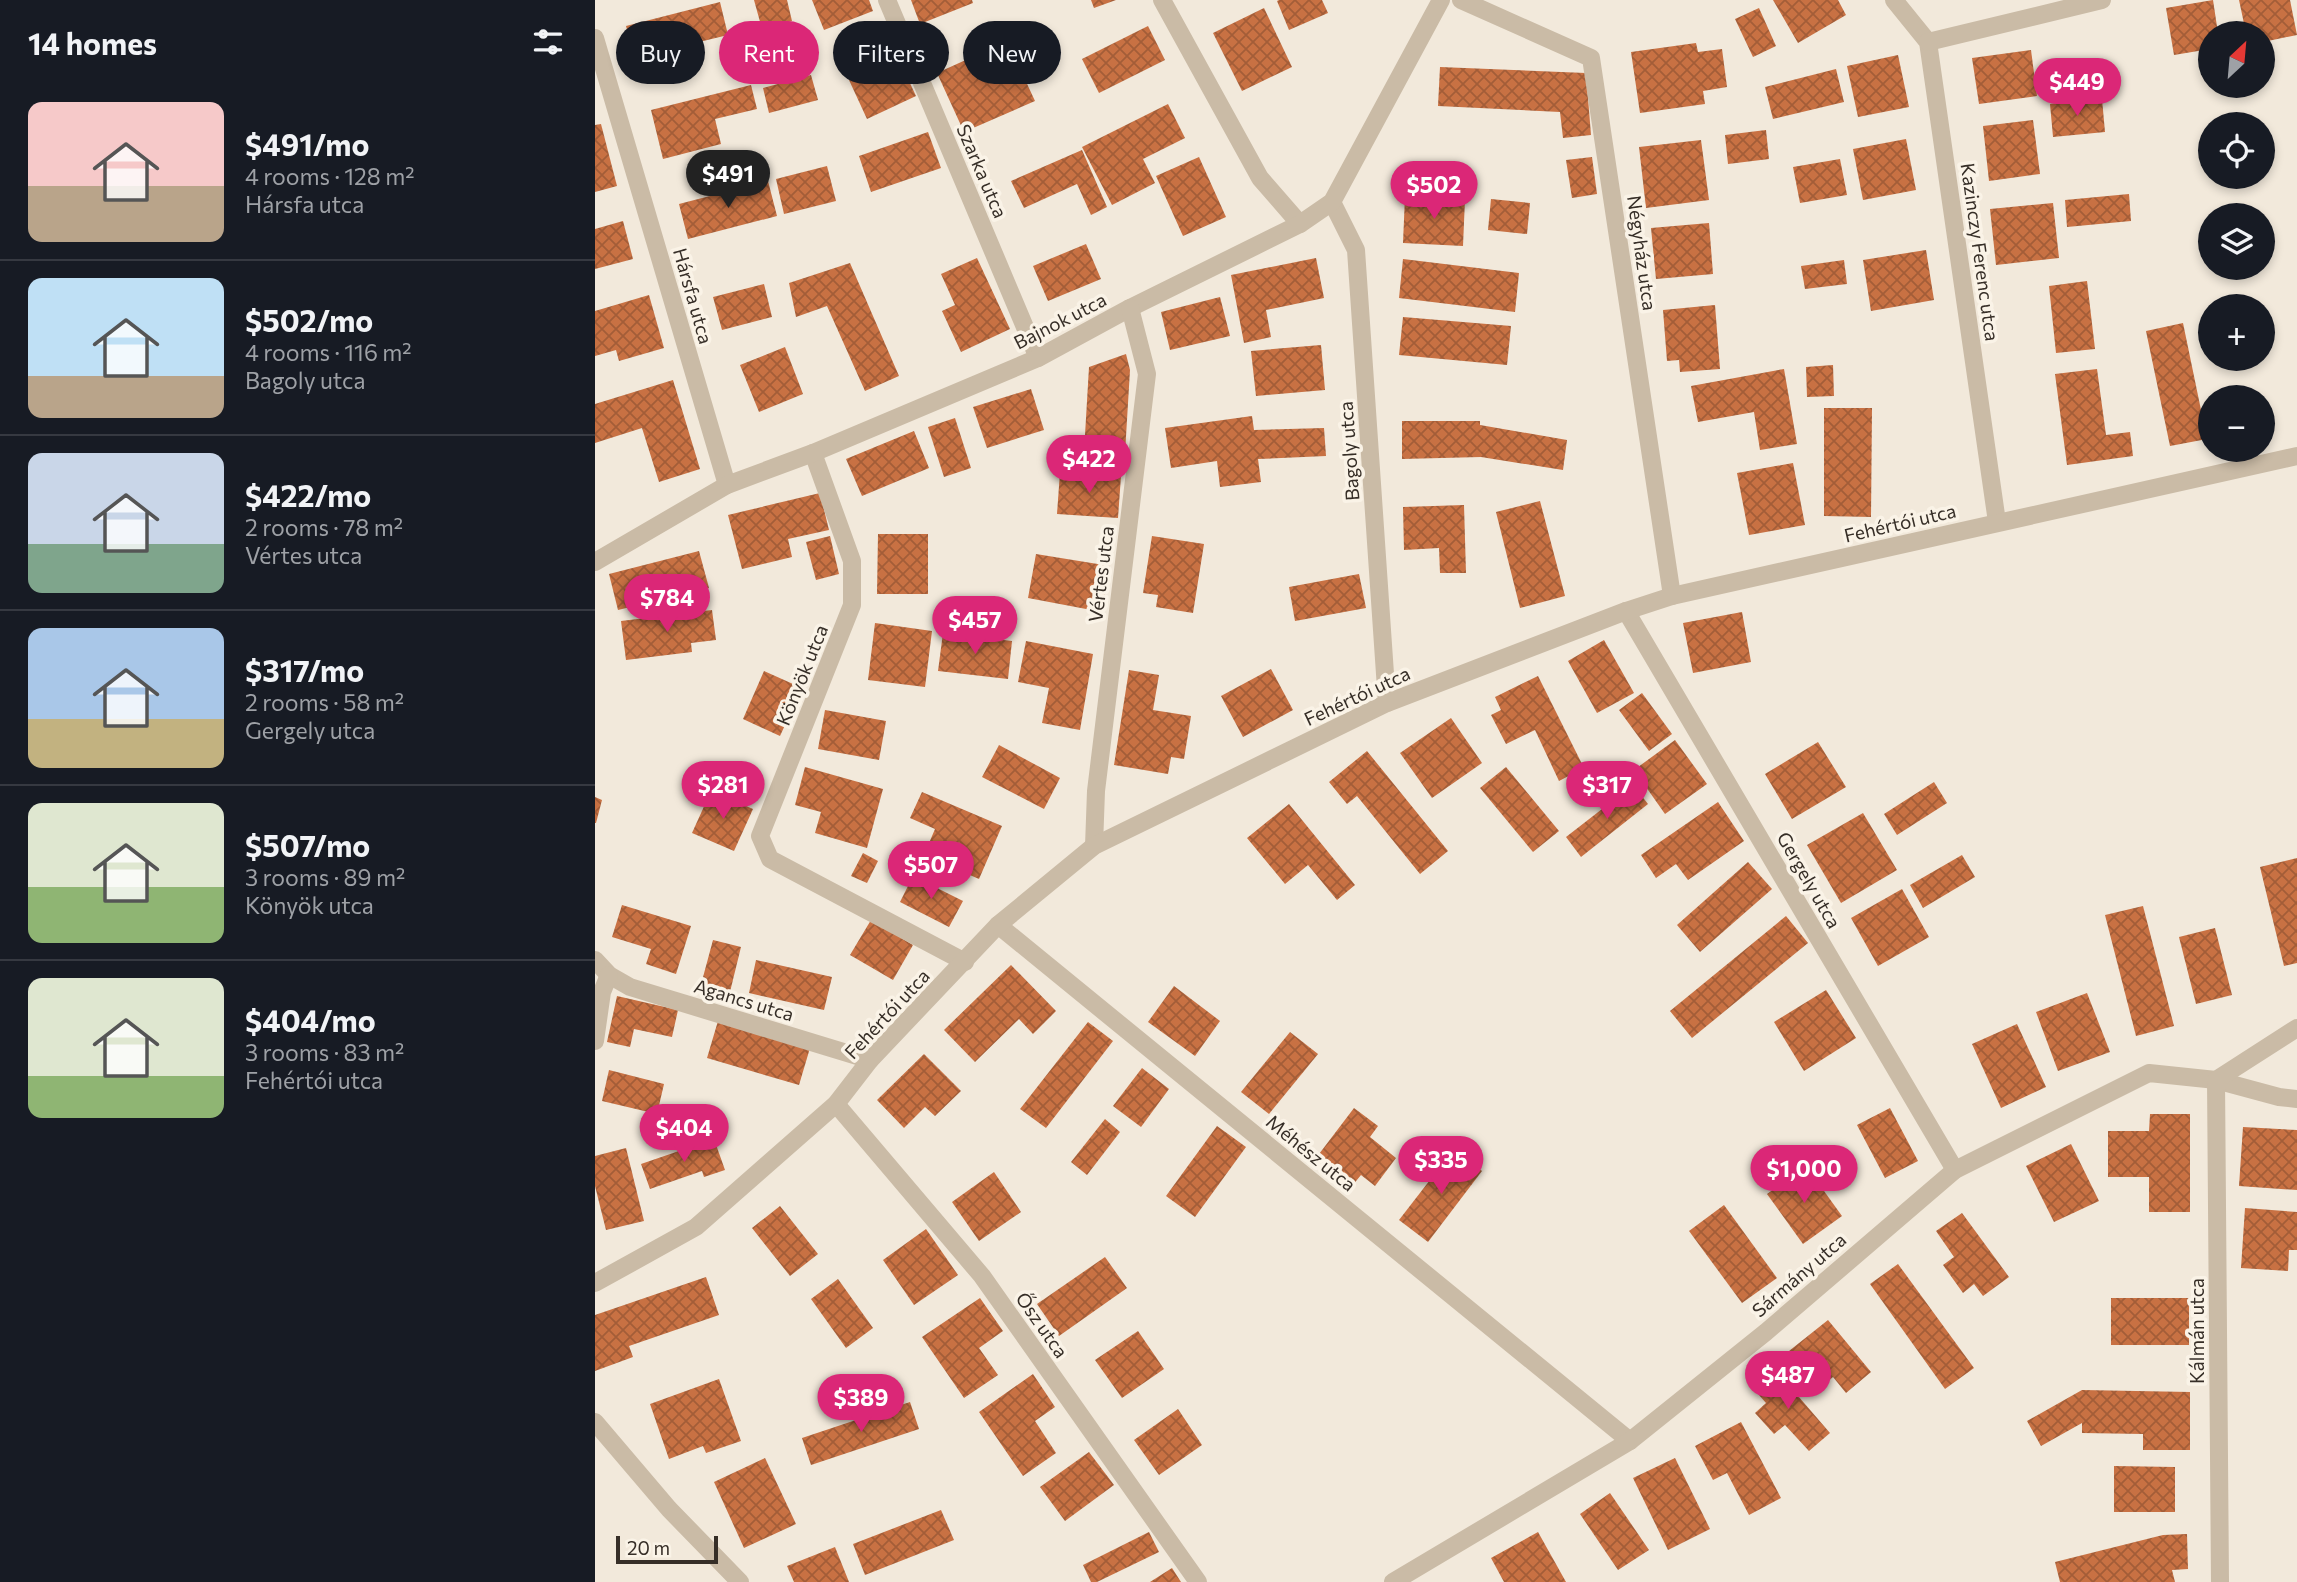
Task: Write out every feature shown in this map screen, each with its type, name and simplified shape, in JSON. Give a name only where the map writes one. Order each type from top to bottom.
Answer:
[{"type":"street","name":"Szarka utca","points":[[887,0],[1038,358]]},
{"type":"street","points":[[1162,0],[1260,178],[1300,224]]},
{"type":"street","name":"Bajnok utca","points":[[595,562],[727,485],[813,453],[1038,358],[1130,308],[1300,224],[1332,202],[1441,0]]},
{"type":"street","name":"Négyház utca","points":[[1461,0],[1591,58],[1671,596]]},
{"type":"street","points":[[1893,0],[1928,42],[2102,0]]},
{"type":"street","name":"Hársfa utca","points":[[595,38],[727,485]]},
{"type":"street","name":"Kazinczy Ferenc utca","points":[[1928,42],[1997,522]]},
{"type":"street","name":"Bagoly utca","points":[[1332,202],[1356,250],[1387,703]]},
{"type":"street","name":"Vértes utca","points":[[1094,846],[1096,791],[1147,374],[1130,308]]},
{"type":"street","name":"Könyök utca","points":[[813,453],[852,561],[852,605],[760,836],[770,859],[965,962]]},
{"type":"street","name":"Fehértói utca","points":[[595,1283],[696,1227],[836,1104],[870,1060],[998,925],[1094,846],[1387,703],[1671,596],[2297,456]]},
{"type":"street","name":"Gergely utca","points":[[1626,611],[1955,1170]]},
{"type":"street","name":"Méhész utca","points":[[998,925],[1630,1441]]},
{"type":"street","name":"Agancs utca","points":[[595,960],[609,975],[630,987],[870,1060]]},
{"type":"street","points":[[595,1041],[602,992],[609,975]]},
{"type":"street","points":[[2216,1080],[2297,1028]]},
{"type":"street","name":"Sármány utca","points":[[1393,1582],[1630,1441],[1766,1332],[1955,1170],[2149,1073],[2216,1080],[2297,1100]]},
{"type":"street","name":"Kálmán utca","points":[[2216,1080],[2220,1582]]},
{"type":"street","name":"Ősz utca","points":[[836,1104],[982,1276],[1198,1582]]},
{"type":"street","points":[[595,1422],[669,1509],[740,1582]]},
{"type":"building","points":[[754,0],[787,0],[792,21],[760,21]]},
{"type":"building","points":[[812,0],[869,0],[873,11],[847,21],[833,21],[833,27],[824,30]]},
{"type":"building","points":[[911,0],[972,0],[973,3],[928,21],[919,21]]},
{"type":"building","points":[[1091,0],[1116,0],[1094,8]]},
{"type":"building","points":[[1322,0],[1328,13],[1289,30],[1277,1]]},
{"type":"building","points":[[1773,0],[1838,0],[1846,15],[1798,43]]},
{"type":"building","points":[[2213,0],[2216,21],[2198,21],[2198,51],[2174,55],[2166,8]]},
{"type":"building","points":[[2239,0],[2290,0],[2297,35],[2275,40],[2275,21],[2243,21]]},
{"type":"building","points":[[720,2],[725,21],[719,21],[719,37],[705,41],[705,21],[646,21]]},
{"type":"building","points":[[1264,8],[1292,67],[1242,91],[1213,33]]},
{"type":"building","points":[[1759,8],[1776,46],[1753,57],[1735,19]]},
{"type":"building","points":[[1148,26],[1165,60],[1099,93],[1082,59]]},
{"type":"building","points":[[1696,43],[1698,52],[1722,49],[1727,87],[1703,91],[1705,104],[1640,113],[1631,52]]},
{"type":"building","points":[[2031,50],[2037,96],[1979,104],[1972,58]]},
{"type":"building","points":[[1898,55],[1909,107],[1858,117],[1847,66]]},
{"type":"building","points":[[963,61],[963,84],[1027,84],[1035,101],[964,132],[942,84],[949,84],[949,68]]},
{"type":"building","points":[[1440,67],[1586,73],[1591,135],[1563,138],[1560,112],[1438,106]]},
{"type":"building","points":[[1836,69],[1844,102],[1773,119],[1765,87]]},
{"type":"building","points":[[778,84],[814,84],[818,100],[769,113],[763,88]]},
{"type":"building","points":[[851,84],[910,84],[916,96],[867,119]]},
{"type":"building","points":[[751,85],[757,109],[715,119],[721,144],[663,159],[651,110]]},
{"type":"building","points":[[2102,99],[2105,132],[2053,137],[2050,104]]},
{"type":"building","points":[[1168,104],[1185,138],[1143,159],[1155,183],[1112,205],[1082,147]]},
{"type":"building","points":[[2033,120],[2040,174],[1989,181],[1983,126]]},
{"type":"building","points":[[601,124],[617,186],[595,192],[595,125]]},
{"type":"building","points":[[1766,130],[1769,159],[1728,164],[1725,135]]},
{"type":"building","points":[[928,132],[941,168],[871,192],[859,156]]},
{"type":"building","points":[[1906,139],[1916,190],[1863,200],[1853,149]]},
{"type":"building","points":[[1701,140],[1709,200],[1646,208],[1639,147]]},
{"type":"building","points":[[1082,150],[1107,207],[1091,215],[1077,184],[1024,208],[1011,181]]},
{"type":"building","points":[[1199,157],[1226,217],[1183,236],[1156,176]]},
{"type":"building","points":[[1592,157],[1597,194],[1572,198],[1566,160]]},
{"type":"building","points":[[1840,159],[1847,195],[1800,203],[1793,167]]},
{"type":"building","points":[[827,166],[836,201],[784,214],[776,179]]},
{"type":"building","points":[[768,181],[777,216],[688,239],[679,204]]},
{"type":"building","points":[[2129,194],[2131,221],[2067,227],[2065,200]]},
{"type":"building","points":[[1405,196],[1465,199],[1463,246],[1403,243]]},
{"type":"building","points":[[1491,199],[1530,203],[1527,234],[1488,230]]},
{"type":"building","points":[[2053,203],[2059,258],[1996,265],[1990,209]]},
{"type":"building","points":[[623,221],[633,259],[595,269],[595,229]]},
{"type":"building","points":[[1709,223],[1713,274],[1656,279],[1651,228]]},
{"type":"building","points":[[1086,244],[1101,279],[1048,301],[1033,266]]},
{"type":"building","points":[[1926,250],[1934,300],[1871,311],[1863,260]]},
{"type":"building","points":[[977,258],[1010,329],[961,352],[942,311],[955,305],[941,274]]},
{"type":"building","points":[[1316,258],[1324,298],[1266,310],[1271,337],[1244,343],[1231,275]]},
{"type":"building","points":[[1403,259],[1519,273],[1515,312],[1399,298]]},
{"type":"building","points":[[1844,260],[1847,284],[1805,289],[1801,266]]},
{"type":"building","points":[[850,263],[899,376],[865,391],[827,306],[796,317],[789,283]]},
{"type":"building","points":[[2087,281],[2095,349],[2056,353],[2049,286]]},
{"type":"building","points":[[764,284],[772,317],[722,330],[713,297]]},
{"type":"building","points":[[649,295],[664,348],[619,361],[616,350],[595,356],[595,311]]},
{"type":"building","points":[[1220,297],[1230,336],[1170,350],[1161,312]]},
{"type":"building","points":[[1715,305],[1720,369],[1680,372],[1679,360],[1667,361],[1663,310]]},
{"type":"building","points":[[1403,317],[1511,326],[1507,365],[1399,355]]},
{"type":"building","points":[[2183,323],[2198,396],[2198,441],[2170,446],[2146,331]]},
{"type":"building","points":[[1321,345],[1325,390],[1256,396],[1251,351]]},
{"type":"building","points":[[785,347],[803,394],[759,412],[740,365]]},
{"type":"building","points":[[1126,354],[1130,370],[1124,470],[1090,468],[1092,435],[1085,435],[1089,367]]},
{"type":"building","points":[[1833,365],[1834,396],[1807,397],[1806,367]]},
{"type":"building","points":[[1784,369],[1797,444],[1760,450],[1754,412],[1698,422],[1691,386]]},
{"type":"building","points":[[2097,369],[2106,435],[2130,432],[2133,456],[2067,465],[2055,374]]},
{"type":"building","points":[[673,380],[700,469],[659,482],[642,428],[595,443],[595,404]]},
{"type":"building","points":[[1031,389],[1044,430],[987,448],[973,407]]},
{"type":"building","points":[[1824,408],[1872,408],[1871,517],[1824,516]]},
{"type":"building","points":[[1252,416],[1254,430],[1324,428],[1326,456],[1258,459],[1261,482],[1220,487],[1217,461],[1171,468],[1165,428]]},
{"type":"building","points":[[955,418],[971,468],[944,477],[928,427]]},
{"type":"building","points":[[1402,421],[1480,421],[1480,425],[1567,440],[1563,470],[1481,457],[1402,459]]},
{"type":"building","points":[[914,431],[929,468],[862,496],[846,459]]},
{"type":"building","points":[[1793,463],[1805,525],[1749,535],[1737,473]]},
{"type":"building","points":[[1060,472],[1121,476],[1118,518],[1057,514]]},
{"type":"building","points":[[820,493],[829,530],[788,539],[792,557],[742,569],[728,515]]},
{"type":"building","points":[[1540,501],[1565,596],[1520,608],[1496,512]]},
{"type":"building","points":[[1464,505],[1466,573],[1440,573],[1439,548],[1404,550],[1403,507]]},
{"type":"building","points":[[878,534],[928,534],[928,594],[877,594]]},
{"type":"building","points":[[830,536],[839,574],[816,580],[806,542]]},
{"type":"building","points":[[1152,536],[1204,544],[1193,613],[1156,607],[1158,595],[1143,593]]},
{"type":"building","points":[[699,551],[709,588],[618,610],[609,574]]},
{"type":"building","points":[[1036,554],[1110,566],[1102,612],[1028,598]]},
{"type":"building","points":[[1359,574],[1366,608],[1295,621],[1289,587]]},
{"type":"building","points":[[712,610],[716,640],[691,643],[692,652],[626,660],[621,621]]},
{"type":"building","points":[[1742,612],[1751,662],[1693,673],[1683,623]]},
{"type":"building","points":[[875,623],[932,631],[925,687],[868,680]]},
{"type":"building","points":[[943,633],[1012,641],[1008,679],[938,671]]},
{"type":"building","points":[[1604,640],[1634,693],[1597,713],[1568,661]]},
{"type":"building","points":[[1026,641],[1093,654],[1080,730],[1042,723],[1049,688],[1018,682]]},
{"type":"building","points":[[1271,669],[1293,710],[1243,737],[1221,696]]},
{"type":"building","points":[[1129,670],[1159,675],[1153,710],[1191,716],[1184,759],[1171,757],[1168,774],[1114,765]]},
{"type":"building","points":[[764,671],[802,688],[780,736],[743,719]]},
{"type":"building","points":[[1538,676],[1584,768],[1559,781],[1535,730],[1506,744],[1491,715],[1501,710],[1495,697]]},
{"type":"building","points":[[1642,693],[1672,734],[1649,751],[1619,710]]},
{"type":"building","points":[[825,710],[886,721],[879,760],[818,749]]},
{"type":"building","points":[[1451,718],[1482,763],[1432,798],[1400,753]]},
{"type":"building","points":[[1675,740],[1707,784],[1665,814],[1634,770]]},
{"type":"building","points":[[1818,742],[1846,787],[1792,819],[1765,774]]},
{"type":"building","points":[[999,745],[1060,778],[1044,809],[982,777]]},
{"type":"building","points":[[1367,751],[1448,851],[1420,874],[1357,796],[1347,804],[1329,782]]},
{"type":"building","points":[[805,767],[883,789],[867,848],[815,833],[821,812],[795,805]]},
{"type":"building","points":[[1506,767],[1559,831],[1533,852],[1480,788]]},
{"type":"building","points":[[1934,782],[1947,803],[1897,835],[1884,814]]},
{"type":"building","points":[[1633,785],[1648,804],[1581,857],[1566,837]]},
{"type":"building","points":[[711,791],[753,809],[734,851],[692,833]]},
{"type":"building","points":[[922,792],[1002,826],[979,879],[924,855],[935,829],[910,818]]},
{"type":"building","points":[[595,797],[602,800],[596,823],[595,823]]},
{"type":"building","points":[[1718,802],[1744,841],[1688,880],[1676,864],[1656,878],[1641,855]]},
{"type":"building","points":[[1289,804],[1355,885],[1337,900],[1308,865],[1285,884],[1247,838]]},
{"type":"building","points":[[1863,813],[1897,870],[1841,903],[1807,845]]},
{"type":"building","points":[[863,853],[878,861],[867,883],[851,876]]},
{"type":"building","points":[[1962,855],[1975,877],[1923,908],[1910,885]]},
{"type":"building","points":[[2297,858],[2297,963],[2284,966],[2260,867]]},
{"type":"building","points":[[1748,862],[1772,889],[1700,952],[1677,925]]},
{"type":"building","points":[[913,876],[963,901],[949,927],[900,902]]},
{"type":"building","points":[[1902,889],[1929,937],[1878,966],[1851,918]]},
{"type":"building","points":[[622,905],[691,926],[676,974],[646,964],[651,949],[612,937]]},
{"type":"building","points":[[2143,906],[2174,1026],[2136,1036],[2105,915]]},
{"type":"building","points":[[1786,916],[1808,943],[1692,1038],[1670,1011]]},
{"type":"building","points":[[871,920],[913,945],[893,980],[850,955]]},
{"type":"building","points":[[2215,928],[2232,995],[2196,1004],[2179,937]]},
{"type":"building","points":[[713,940],[741,947],[728,1000],[699,992]]},
{"type":"building","points":[[756,960],[832,977],[824,1010],[749,993]]},
{"type":"building","points":[[1011,965],[1056,1011],[1033,1034],[1019,1019],[975,1062],[944,1030]]},
{"type":"building","points":[[1174,986],[1220,1021],[1195,1056],[1148,1022]]},
{"type":"building","points":[[1826,990],[1856,1038],[1804,1071],[1774,1022]]},
{"type":"building","points":[[2087,993],[2110,1052],[2058,1071],[2036,1012]]},
{"type":"building","points":[[617,996],[678,1010],[672,1037],[634,1029],[630,1047],[607,1042]]},
{"type":"building","points":[[718,1021],[810,1048],[799,1085],[707,1058]]},
{"type":"building","points":[[1088,1022],[1113,1041],[1046,1128],[1020,1109]]},
{"type":"building","points":[[2017,1024],[2046,1087],[2001,1108],[1972,1044]]},
{"type":"building","points":[[1290,1032],[1318,1054],[1269,1114],[1241,1092]]},
{"type":"building","points":[[924,1054],[961,1091],[935,1116],[925,1107],[904,1128],[877,1100]]},
{"type":"building","points":[[1142,1068],[1169,1089],[1141,1127],[1113,1106]]},
{"type":"building","points":[[609,1070],[664,1084],[657,1114],[602,1101]]},
{"type":"building","points":[[1354,1108],[1378,1126],[1370,1137],[1396,1158],[1375,1186],[1361,1175],[1352,1186],[1316,1158]]},
{"type":"building","points":[[1890,1108],[1918,1161],[1885,1178],[1857,1125]]},
{"type":"building","points":[[2150,1114],[2190,1114],[2190,1212],[2149,1212],[2149,1177],[2108,1177],[2108,1131],[2149,1131]]},
{"type":"building","points":[[1105,1119],[1120,1132],[1087,1175],[1071,1162]]},
{"type":"building","points":[[1217,1126],[1246,1147],[1195,1217],[1166,1196]]},
{"type":"building","points":[[2243,1127],[2297,1130],[2297,1190],[2239,1186]]},
{"type":"building","points":[[714,1139],[725,1170],[704,1177],[702,1171],[650,1189],[641,1164]]},
{"type":"building","points":[[2071,1144],[2099,1201],[2054,1222],[2026,1166]]},
{"type":"building","points":[[626,1148],[644,1221],[606,1230],[595,1186],[595,1156]]},
{"type":"building","points":[[1454,1149],[1482,1171],[1428,1242],[1399,1220]]},
{"type":"building","points":[[1806,1166],[1842,1216],[1803,1244],[1767,1194]]},
{"type":"building","points":[[994,1172],[1021,1212],[979,1241],[952,1202]]},
{"type":"building","points":[[1724,1205],[1777,1278],[1742,1303],[1689,1231]]},
{"type":"building","points":[[780,1206],[818,1254],[790,1276],[752,1228]]},
{"type":"building","points":[[2245,1208],[2297,1212],[2297,1250],[2289,1250],[2288,1271],[2241,1268]]},
{"type":"building","points":[[1962,1213],[2009,1277],[1983,1296],[1974,1284],[1963,1293],[1943,1265],[1954,1257],[1936,1231]]},
{"type":"building","points":[[926,1229],[958,1275],[914,1305],[883,1260]]},
{"type":"building","points":[[1105,1257],[1127,1288],[1059,1336],[1037,1304]]},
{"type":"building","points":[[1898,1264],[1974,1368],[1945,1389],[1870,1284]]},
{"type":"building","points":[[706,1277],[719,1315],[629,1346],[633,1357],[595,1371],[595,1315]]},
{"type":"building","points":[[838,1279],[873,1328],[846,1348],[811,1299]]},
{"type":"building","points":[[980,1298],[1003,1331],[979,1348],[998,1375],[964,1398],[922,1337]]},
{"type":"building","points":[[2111,1298],[2189,1298],[2189,1345],[2111,1345]]},
{"type":"building","points":[[1828,1320],[1871,1372],[1846,1393],[1833,1377],[1820,1388],[1789,1351]]},
{"type":"building","points":[[1138,1331],[1164,1369],[1122,1398],[1095,1360]]},
{"type":"building","points":[[1774,1368],[1830,1433],[1809,1451],[1785,1425],[1774,1434],[1755,1413],[1766,1403],[1752,1387]]},
{"type":"building","points":[[1033,1374],[1055,1407],[1035,1421],[1056,1453],[1023,1476],[979,1412]]},
{"type":"building","points":[[719,1379],[741,1441],[706,1453],[703,1446],[669,1459],[650,1404]]},
{"type":"building","points":[[2082,1390],[2190,1392],[2190,1450],[2143,1450],[2143,1434],[2082,1433],[2082,1423],[2041,1446],[2027,1421]]},
{"type":"building","points":[[910,1402],[919,1429],[811,1465],[802,1438]]},
{"type":"building","points":[[1178,1409],[1202,1445],[1159,1475],[1134,1440]]},
{"type":"building","points":[[1741,1422],[1781,1498],[1749,1515],[1727,1473],[1713,1480],[1695,1446]]},
{"type":"building","points":[[1089,1452],[1114,1485],[1065,1521],[1040,1487]]},
{"type":"building","points":[[765,1458],[796,1524],[744,1548],[714,1482]]},
{"type":"building","points":[[1675,1458],[1710,1529],[1668,1550],[1633,1478]]},
{"type":"building","points":[[2114,1466],[2175,1467],[2175,1512],[2114,1512]]},
{"type":"building","points":[[1610,1493],[1649,1550],[1618,1570],[1580,1514]]},
{"type":"building","points":[[941,1510],[954,1540],[865,1575],[853,1544]]},
{"type":"building","points":[[1149,1532],[1159,1552],[1097,1582],[1091,1582],[1083,1565]]},
{"type":"building","points":[[1538,1532],[1566,1582],[1504,1582],[1491,1558]]},
{"type":"building","points":[[2187,1534],[2188,1569],[2172,1570],[2175,1582],[2060,1582],[2055,1562],[2163,1535]]},
{"type":"building","points":[[835,1547],[849,1582],[794,1582],[787,1566]]},
{"type":"building","points":[[1172,1568],[1181,1582],[1150,1582]]}]
